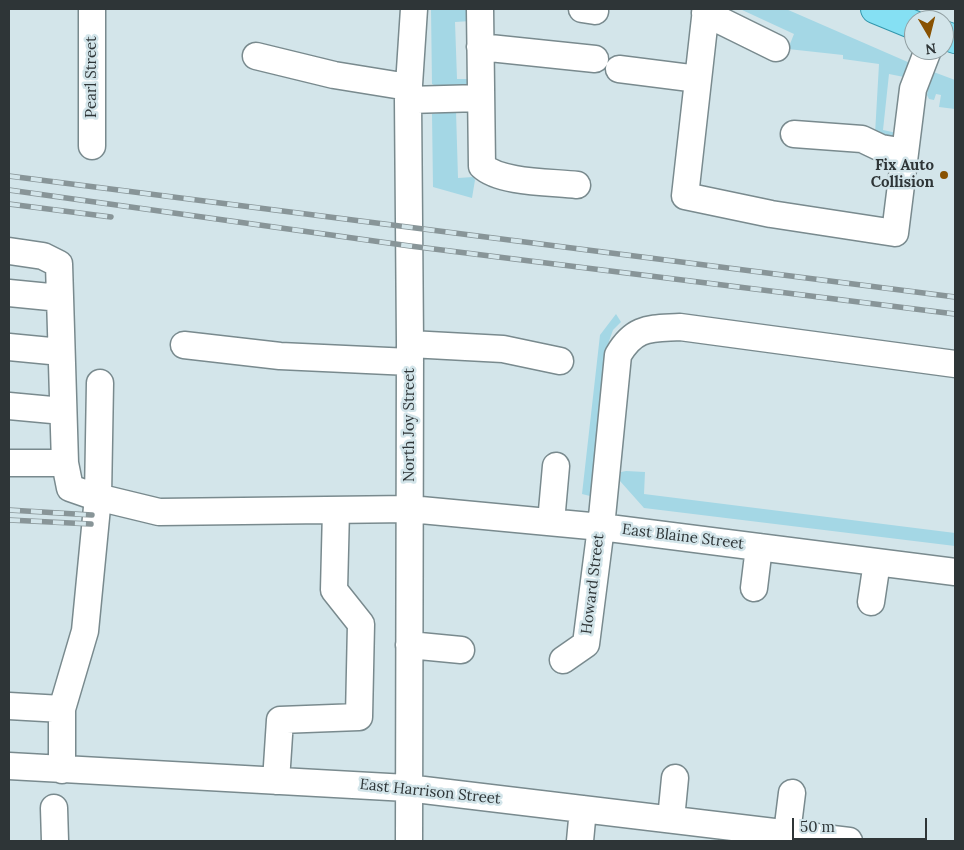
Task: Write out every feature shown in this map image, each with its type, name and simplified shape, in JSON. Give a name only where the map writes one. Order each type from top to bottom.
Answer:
[{"type":"main road","points":[[875,9],[904,20]]},
{"type":"street","name":"Pearl Street","points":[[92,9],[92,146]]},
{"type":"street","name":"North Joy Street","points":[[408,841],[410,353],[408,93],[414,9]]},
{"type":"street","points":[[480,9],[482,166],[487,171],[504,177],[577,185]]},
{"type":"street","points":[[776,48],[705,11],[685,196],[771,214],[895,233],[914,89],[924,60]]},
{"type":"street","points":[[480,47],[594,60]]},
{"type":"street","points":[[256,56],[408,93],[481,98]]},
{"type":"street","points":[[619,69],[698,79]]},
{"type":"street","points":[[794,134],[862,140],[881,148],[905,152]]},
{"type":"street","points":[[9,251],[43,256],[59,264],[65,463],[9,462]]},
{"type":"street","points":[[9,293],[60,298]]},
{"type":"street","name":"Howard Street","points":[[563,660],[586,644],[601,527],[618,355],[624,344],[636,333],[660,328],[680,328],[955,364]]},
{"type":"street","points":[[184,345],[280,356],[503,349],[560,360]]},
{"type":"street","points":[[9,346],[61,352]]},
{"type":"street","points":[[62,770],[62,709],[85,631],[98,497],[100,383]]},
{"type":"street","points":[[9,406],[63,411]]},
{"type":"street","name":"East Blaine Street","points":[[65,463],[70,488],[159,512],[410,509],[601,527],[955,572]]},
{"type":"street","points":[[551,522],[556,466]]},
{"type":"street","points":[[276,780],[280,720],[359,717],[361,624],[334,590],[336,510]]},
{"type":"street","points":[[754,588],[759,547]]},
{"type":"street","points":[[871,602],[877,562]]},
{"type":"street","points":[[409,645],[461,650]]},
{"type":"street","points":[[9,706],[62,709]]},
{"type":"street","name":"East Harrison Street","points":[[9,766],[407,788],[582,809],[680,827],[849,841]]},
{"type":"street","points":[[675,778],[680,827]]},
{"type":"street","points":[[787,837],[792,793]]},
{"type":"street","points":[[54,808],[55,841]]},
{"type":"street","points":[[580,841],[582,809]]},
{"type":"shaded area","points":[[431,9],[470,9],[471,21],[455,22],[457,79],[470,79],[470,84],[467,87],[438,87],[432,84]]},
{"type":"shaded area","points":[[740,9],[786,9],[910,63],[904,77],[889,74],[883,130],[897,133],[897,140],[875,134],[879,64],[843,59],[843,55],[788,49],[794,34]]},
{"type":"shaded area","points":[[931,71],[955,80],[955,109],[939,107],[941,95],[936,94],[934,100],[929,99],[927,95]]},
{"type":"shaded area","points":[[456,111],[458,178],[473,177],[475,180],[472,198],[433,187],[432,114]]},
{"type":"shaded area","points":[[616,314],[621,322],[613,330],[609,341],[590,496],[582,494],[600,335]]},
{"type":"shaded area","points":[[621,472],[645,472],[644,494],[955,533],[955,546],[644,508],[620,481]]},
{"type":"railway","points":[[9,176],[955,297]]},
{"type":"railway","points":[[9,190],[410,246],[955,314]]},
{"type":"railway","points":[[9,204],[111,217]]},
{"type":"railway","points":[[9,510],[92,515]]},
{"type":"railway","points":[[9,520],[91,524]]},
{"type":"place","name":"Fix Auto Collision","points":[[944,175]]}]
